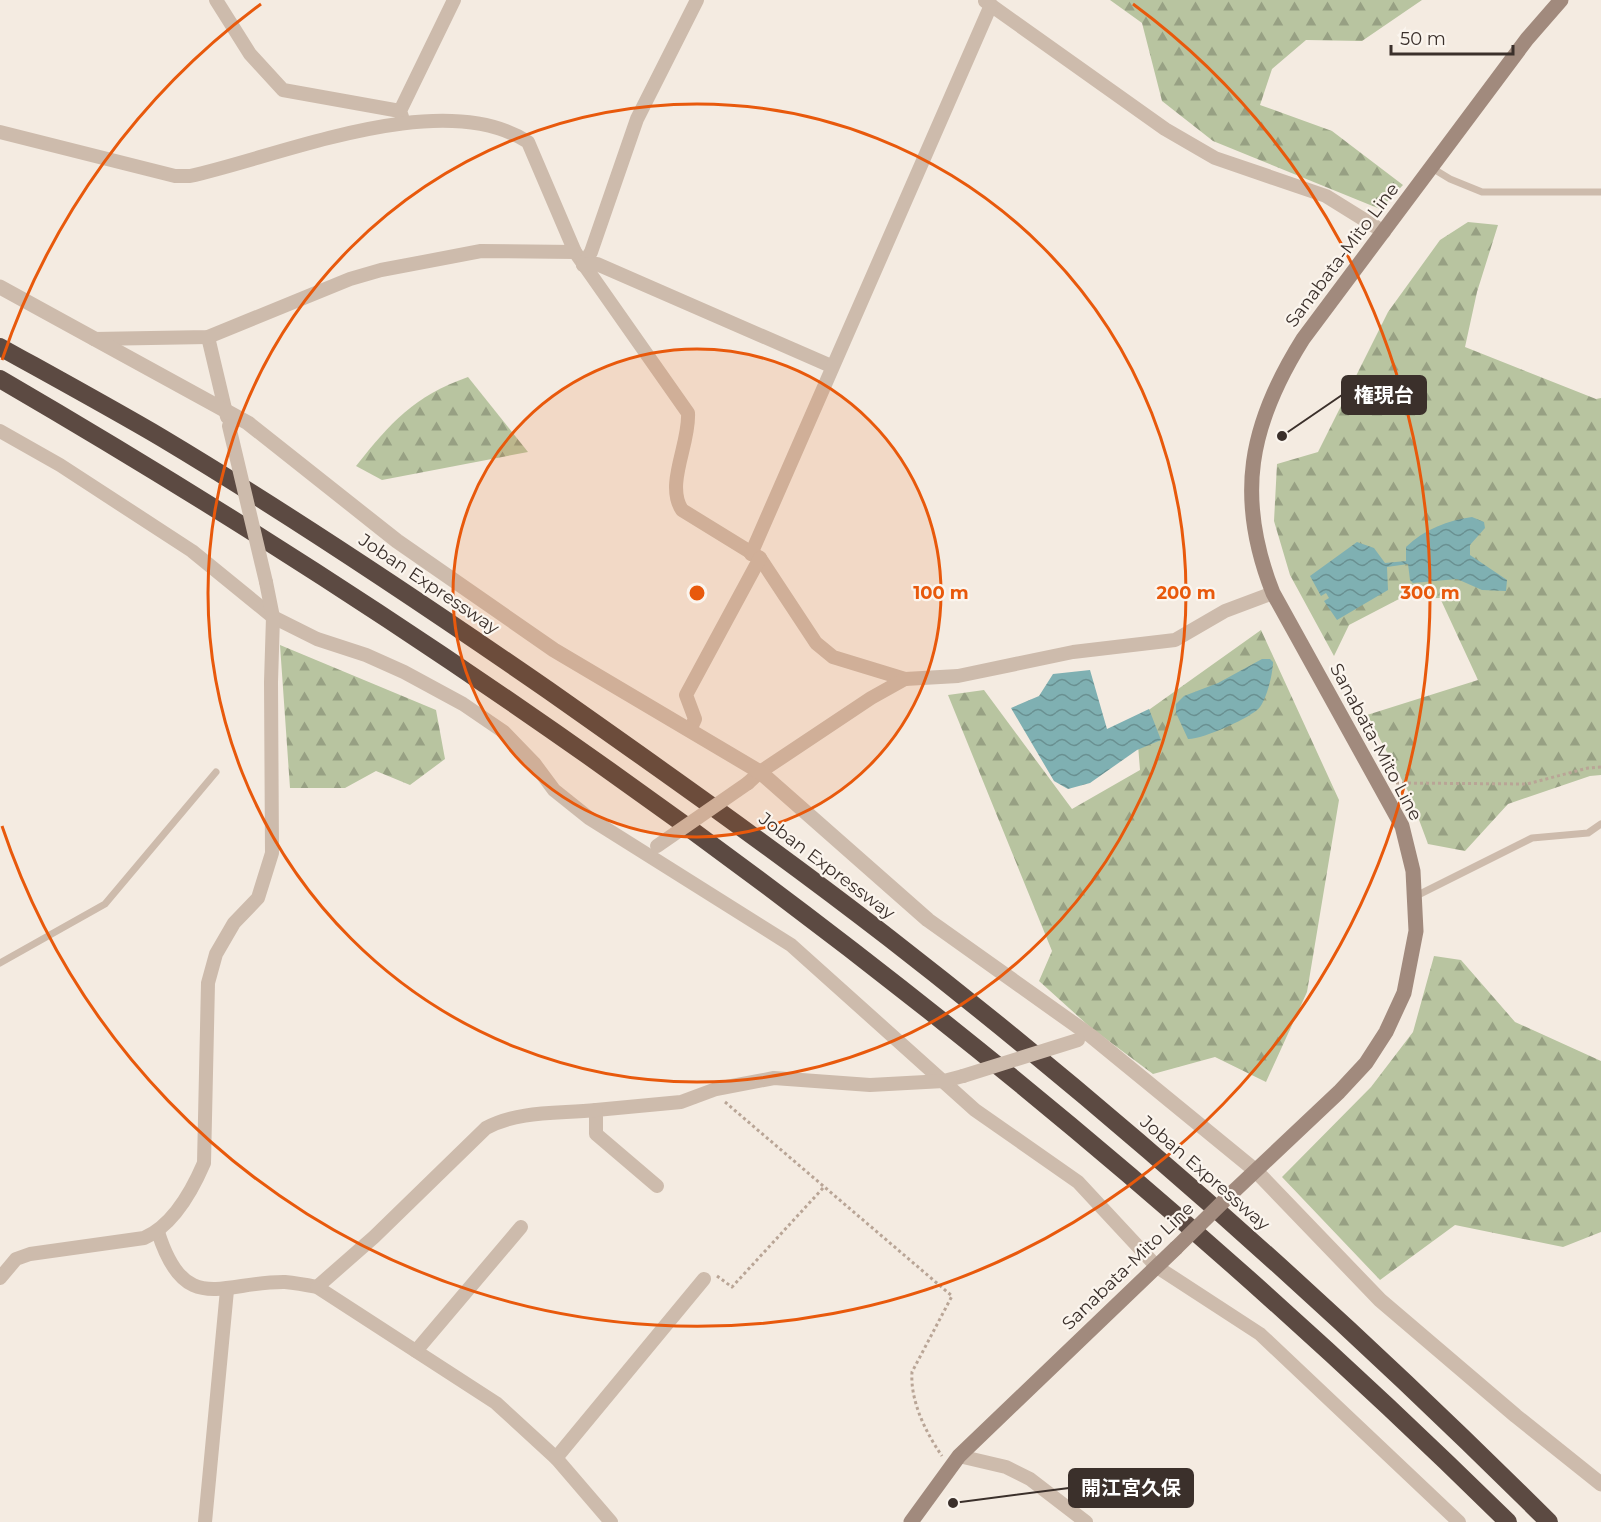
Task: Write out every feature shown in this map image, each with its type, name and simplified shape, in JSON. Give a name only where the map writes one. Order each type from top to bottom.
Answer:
[{"type":"highway","name":"Joban Expressway","points":[[0,347],[162,438],[365,566],[615,737],[889,939],[1053,1070],[1244,1235],[1423,1396],[1549,1522]]},
{"type":"highway","points":[[0,380],[140,460],[348,591],[601,764],[861,956],[1020,1082],[1219,1254],[1397,1413],[1508,1522]]},
{"type":"main road","name":"Sanabata-Mito Line","points":[[911,1522],[955,1462],[1339,1092],[1366,1063],[1386,1032],[1404,993],[1416,931],[1416,896],[1413,871],[1402,826],[1273,593],[1256,544],[1251,499],[1251,467],[1261,424],[1272,393],[1303,339],[1527,39],[1561,0]]},
{"type":"street","points":[[216,0],[250,54],[283,90],[402,117],[468,121],[516,134],[528,142],[575,252],[688,413],[688,427],[675,486],[675,500],[682,510],[755,556],[816,643],[833,657],[905,679],[958,676],[1072,652],[1175,640],[1197,630],[1225,611],[1273,593]]},
{"type":"street","points":[[402,117],[454,0]]},
{"type":"street","points":[[583,265],[591,252],[637,119],[697,0]]},
{"type":"street","points":[[690,730],[695,719],[686,695],[755,556],[831,366],[987,3],[1126,103],[1195,147],[1215,158],[1326,196],[1352,210],[1384,232]]},
{"type":"street","points":[[0,132],[175,176],[190,176],[402,117]]},
{"type":"street","points":[[93,339],[208,337],[350,279],[381,270],[481,251],[575,252]]},
{"type":"street","points":[[583,265],[597,264],[831,366]]},
{"type":"street","points":[[0,287],[248,423],[397,541],[555,650],[760,772],[928,920],[1256,1171],[1380,1300],[1516,1416],[1601,1484]]},
{"type":"street","points":[[0,1278],[16,1259],[30,1254],[144,1238],[158,1232],[195,1184],[204,1163],[208,983],[216,954],[234,923],[258,898],[272,853],[273,617],[208,337]]},
{"type":"street","points":[[0,431],[60,465],[192,551],[273,617],[317,639],[366,655],[404,672],[463,704],[504,732],[534,763],[554,790],[571,804],[646,856],[791,945],[975,1110],[1078,1182],[1157,1267],[1260,1334],[1459,1522]]},
{"type":"street","points":[[646,856],[760,772],[871,698],[905,679]]},
{"type":"street","points":[[317,1287],[374,1237],[439,1171],[486,1128],[502,1120],[529,1114],[681,1102],[712,1090],[748,1081],[774,1078],[870,1085],[944,1081],[1084,1038]]},
{"type":"street","points":[[596,1110],[596,1134],[657,1186]]},
{"type":"street","points":[[416,1351],[521,1227]]},
{"type":"street","points":[[158,1232],[162,1244],[180,1274],[191,1284],[210,1290],[227,1290],[284,1282],[317,1287],[496,1403],[556,1458],[611,1522]]},
{"type":"street","points":[[556,1458],[704,1279]]},
{"type":"street","points":[[205,1522],[227,1290]]},
{"type":"street","points":[[955,1462],[1006,1467],[1030,1479],[1086,1522]]},
{"type":"lane","points":[[1432,168],[1450,179],[1482,192],[1601,192]]},
{"type":"lane","points":[[0,963],[105,904],[216,772]]},
{"type":"lane","points":[[1416,896],[1532,838],[1588,833],[1601,824]]},
{"type":"path","points":[[1379,783],[1527,784],[1588,768],[1601,767]]},
{"type":"path","points":[[712,1090],[952,1296],[912,1372],[911,1385],[928,1436],[955,1462]]},
{"type":"path","points":[[704,1279],[709,1271],[732,1287],[825,1187]]},
{"type":"green space","points":[[1110,0],[1422,0],[1362,41],[1306,40],[1272,69],[1260,105],[1332,131],[1403,185],[1380,209],[1213,141],[1162,101],[1142,23]]},
{"type":"green space","points":[[1468,222],[1498,225],[1477,292],[1465,347],[1596,399],[1601,398],[1601,775],[1590,776],[1508,804],[1465,851],[1428,844],[1409,793],[1367,715],[1478,680],[1440,598],[1399,599],[1349,625],[1334,656],[1290,575],[1274,521],[1277,464],[1318,452],[1388,312],[1440,240]]},
{"type":"green space","points":[[468,377],[528,452],[382,480],[356,466],[405,412],[449,384]]},
{"type":"green space","points":[[1261,630],[1339,800],[1307,992],[1266,1082],[1215,1057],[1153,1074],[1090,1027],[1039,981],[1052,951],[948,695],[984,690],[1072,809],[1140,770],[1136,719]]},
{"type":"green space","points":[[280,645],[436,710],[445,759],[410,785],[376,771],[345,788],[290,788]]},
{"type":"green space","points":[[1434,956],[1461,960],[1515,1022],[1601,1061],[1601,1232],[1563,1247],[1455,1225],[1380,1280],[1282,1177],[1371,1087],[1413,1032]]},
{"type":"water","points":[[1472,517],[1484,522],[1485,528],[1470,545],[1470,555],[1507,580],[1506,591],[1482,590],[1457,579],[1413,583],[1410,580],[1408,564],[1387,567],[1388,590],[1337,620],[1324,601],[1329,598],[1326,593],[1321,596],[1310,576],[1357,542],[1374,548],[1385,563],[1406,561],[1406,547],[1420,536],[1445,523]]},
{"type":"water","points":[[1262,659],[1270,659],[1273,662],[1269,685],[1260,707],[1226,727],[1204,736],[1188,739],[1176,713],[1176,704],[1184,696],[1218,683]]},
{"type":"water","points":[[1090,670],[1107,729],[1149,709],[1161,740],[1137,750],[1090,783],[1068,789],[1054,781],[1011,708],[1039,696],[1053,674]]},
{"type":"place","name":"権現台","points":[[1282,436]]},
{"type":"place","name":"開江宮久保","points":[[953,1503]]}]
